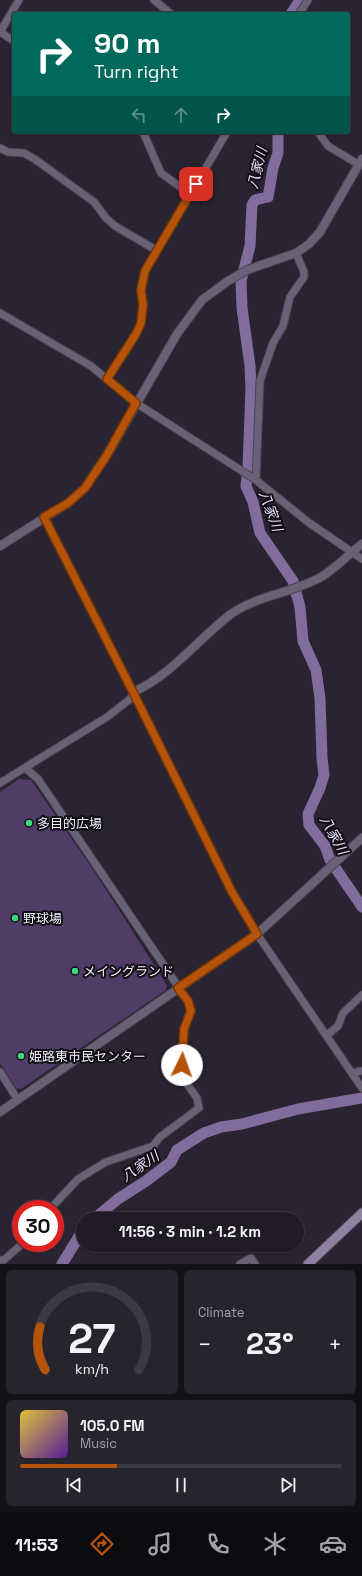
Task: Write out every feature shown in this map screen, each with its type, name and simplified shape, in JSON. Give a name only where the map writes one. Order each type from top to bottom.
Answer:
[{"type":"main road","points":[[308,1264],[362,1212]]},
{"type":"street","points":[[12,40],[0,32],[19,0]]},
{"type":"street","points":[[154,0],[169,12]]},
{"type":"street","points":[[300,12],[308,0]]},
{"type":"street","points":[[144,134],[161,173],[190,194]]},
{"type":"street","points":[[107,379],[136,334],[141,323],[143,305],[141,290],[145,271],[226,134]]},
{"type":"street","points":[[0,546],[68,503],[85,488],[107,455],[136,403],[178,334],[202,300],[228,281],[248,270],[296,253],[309,244],[320,232],[360,162],[328,146],[319,134]]},
{"type":"street","points":[[0,148],[8,152],[24,153],[36,160],[94,202],[106,218],[115,226],[156,250]]},
{"type":"street","points":[[256,480],[260,381],[273,343],[283,326],[290,297],[304,277],[304,272],[296,253]]},
{"type":"street","points":[[0,313],[91,366],[136,403],[256,480],[308,522],[362,559]]},
{"type":"street","points":[[44,517],[134,693],[232,892],[257,934],[362,1088]]},
{"type":"street","points":[[0,783],[107,717],[129,700],[134,693],[162,676],[232,614],[255,601],[322,577],[362,544]]},
{"type":"street","points":[[25,768],[38,779],[188,1001],[191,1011],[184,1029],[182,1065],[187,1084],[197,1098],[199,1108],[160,1137],[153,1146],[106,1162],[78,1179],[58,1200]]},
{"type":"street","points":[[0,1112],[257,934],[362,838]]},
{"type":"street","points":[[327,1035],[338,1026],[343,1013],[362,995]]},
{"type":"street","points":[[352,1073],[362,1071]]},
{"type":"street","points":[[0,1072],[18,1100]]},
{"type":"street","points":[[0,1260],[4,1260],[14,1252]]},
{"type":"street","points":[[240,1264],[251,1258],[255,1264]]},
{"type":"shaded area","points":[[19,779],[31,780],[94,871],[167,985],[166,990],[21,1089],[16,1088],[0,1063],[0,792]]},
{"type":"waterway","name":"八家川","points":[[292,12],[300,0]]},
{"type":"waterway","name":"八家川","points":[[278,134],[278,153],[273,168],[268,197],[255,200],[252,205],[250,246],[241,281],[242,308],[250,366],[251,388],[246,486],[253,502],[260,533],[293,581],[300,607],[303,641],[316,670],[320,698],[324,775],[320,788],[308,814],[309,825],[325,846],[330,860],[362,907]]},
{"type":"waterway","name":"八家川","points":[[102,1212],[118,1199],[146,1181],[171,1162],[177,1150],[204,1133],[221,1127],[242,1124],[298,1109],[362,1098]]},
{"type":"waterway","name":"八家川","points":[[62,1264],[76,1241]]},
{"type":"place","name":"多目的広場","points":[[29,823]]},
{"type":"place","name":"野球場","points":[[15,918]]},
{"type":"place","name":"メイングランド","points":[[75,971]]},
{"type":"place","name":"姫路東市民センター","points":[[21,1056]]},
{"type":"route","points":[[182,1065],[184,1029],[191,1011],[188,1001],[178,988],[257,934],[232,892],[85,596],[44,517],[68,503],[85,488],[107,455],[136,403],[107,379],[136,334],[141,323],[143,305],[141,290],[145,271],[196,184]]}]
